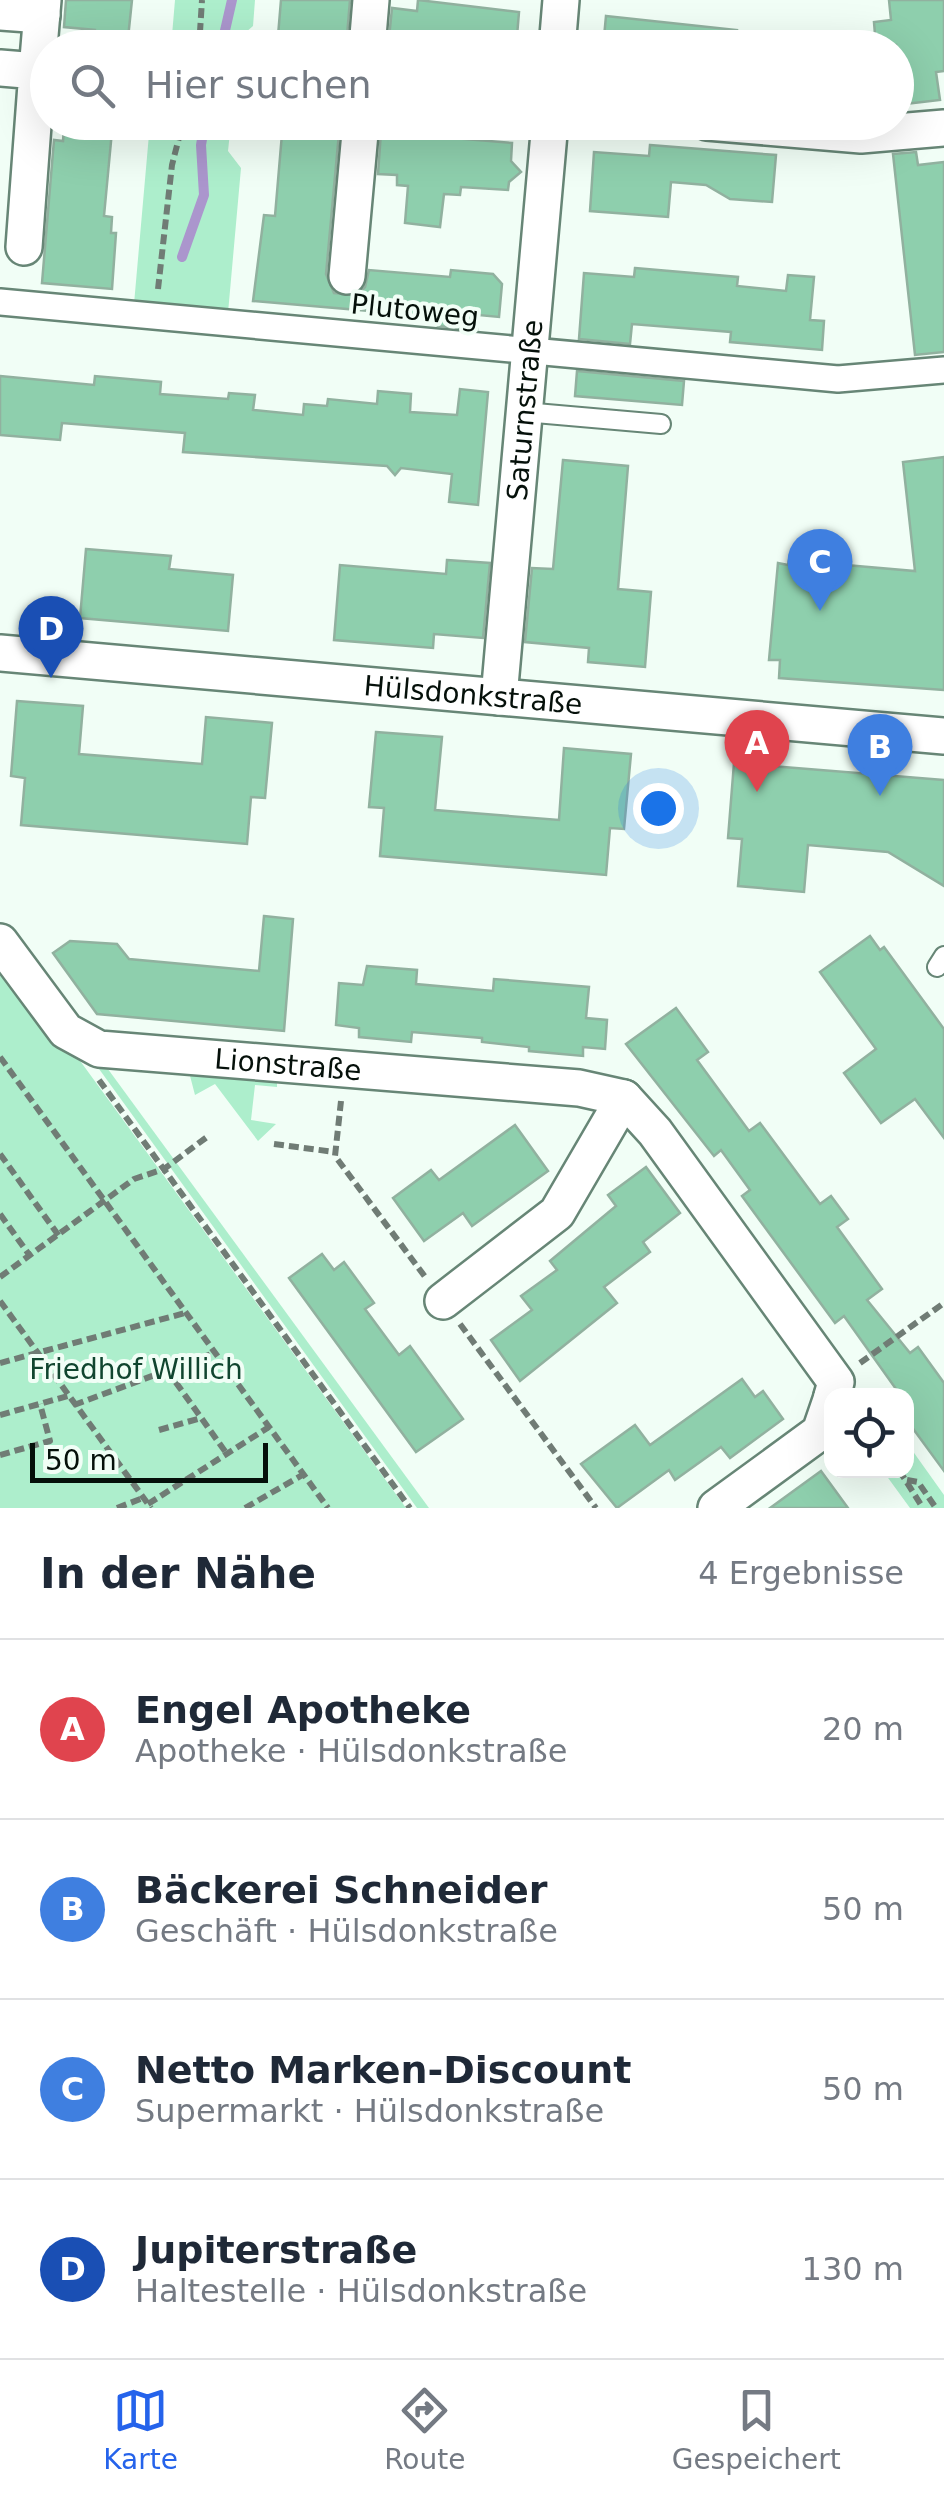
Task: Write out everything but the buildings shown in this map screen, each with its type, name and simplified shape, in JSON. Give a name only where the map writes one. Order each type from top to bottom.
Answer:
[{"type":"street","points":[[368,30],[371,0]]},
{"type":"street","points":[[558,30],[561,0]]},
{"type":"street","points":[[0,12],[42,8]]},
{"type":"street","points":[[0,68],[30,70]]},
{"type":"street","points":[[914,131],[944,128]]},
{"type":"street","points":[[24,246],[32,140]]},
{"type":"street","points":[[347,276],[359,140]]},
{"type":"street","name":"Saturnstraße","points":[[499,697],[548,140]]},
{"type":"street","name":"Plutoweg","points":[[0,302],[838,379],[944,370]]},
{"type":"street","name":"Hülsdonkstraße","points":[[0,653],[944,736]]},
{"type":"street","points":[[0,942],[72,1037]]},
{"type":"street","name":"Lionstraße","points":[[72,1037],[108,1051],[579,1088],[624,1098]]},
{"type":"street","points":[[443,1301],[558,1213],[624,1098],[655,1132],[831,1388]]},
{"type":"street","points":[[716,1508],[820,1432],[824,1419]]},
{"type":"lane","points":[[524,412],[661,424]]},
{"type":"path","points":[[200,30],[202,0]]},
{"type":"path","points":[[155,314],[172,165],[178,140]]},
{"type":"path","points":[[72,1037],[410,1508]]},
{"type":"path","points":[[0,1057],[328,1508]]},
{"type":"path","points":[[0,1277],[134,1180],[164,1169],[208,1137]]},
{"type":"path","points":[[274,1144],[336,1152]]},
{"type":"path","points":[[0,1154],[59,1236]]},
{"type":"path","points":[[0,1214],[30,1256]]},
{"type":"path","points":[[0,1301],[147,1503]]},
{"type":"path","points":[[837,1388],[944,1303]]},
{"type":"path","points":[[0,1363],[185,1313]]},
{"type":"path","points":[[74,1405],[214,1352]]},
{"type":"path","points":[[166,1370],[227,1454]]},
{"type":"path","points":[[0,1415],[68,1396]]},
{"type":"path","points":[[0,1455],[50,1441],[40,1404]]},
{"type":"path","points":[[159,1430],[200,1418]]},
{"type":"path","points":[[118,1508],[147,1503],[269,1427]]},
{"type":"path","points":[[245,1508],[304,1474]]},
{"type":"path","points":[[905,1480],[923,1508]]},
{"type":"path","points":[[905,1480],[918,1482],[936,1508]]},
{"type":"green space","points":[[175,0],[255,0],[253,26],[248,30],[172,30]]},
{"type":"green space","points":[[148,140],[229,140],[228,151],[241,168],[228,313],[134,304]]},
{"type":"green space","name":"Friedhof Willich","points":[[0,966],[51,1036],[78,1058],[406,1508],[0,1508]]},
{"type":"green space","points":[[94,1062],[105,1065],[429,1508],[417,1508]]},
{"type":"green space","points":[[189,1072],[277,1080],[277,1087],[255,1085],[251,1120],[276,1124],[258,1141],[215,1084],[195,1095]]},
{"type":"green space","points":[[914,1453],[944,1495],[944,1508],[910,1508],[888,1478],[914,1478]]},
{"type":"waterway","points":[[225,30],[232,0]]},
{"type":"waterway","points":[[182,257],[204,195],[202,140]]},
{"type":"place","name":"Netto Marken-Discount","points":[[820,611]]},
{"type":"place","name":"Jupiterstraße","points":[[51,678]]},
{"type":"place","name":"Engel Apotheke","points":[[757,792]]},
{"type":"place","name":"Bäckerei Schneider","points":[[880,796]]}]
